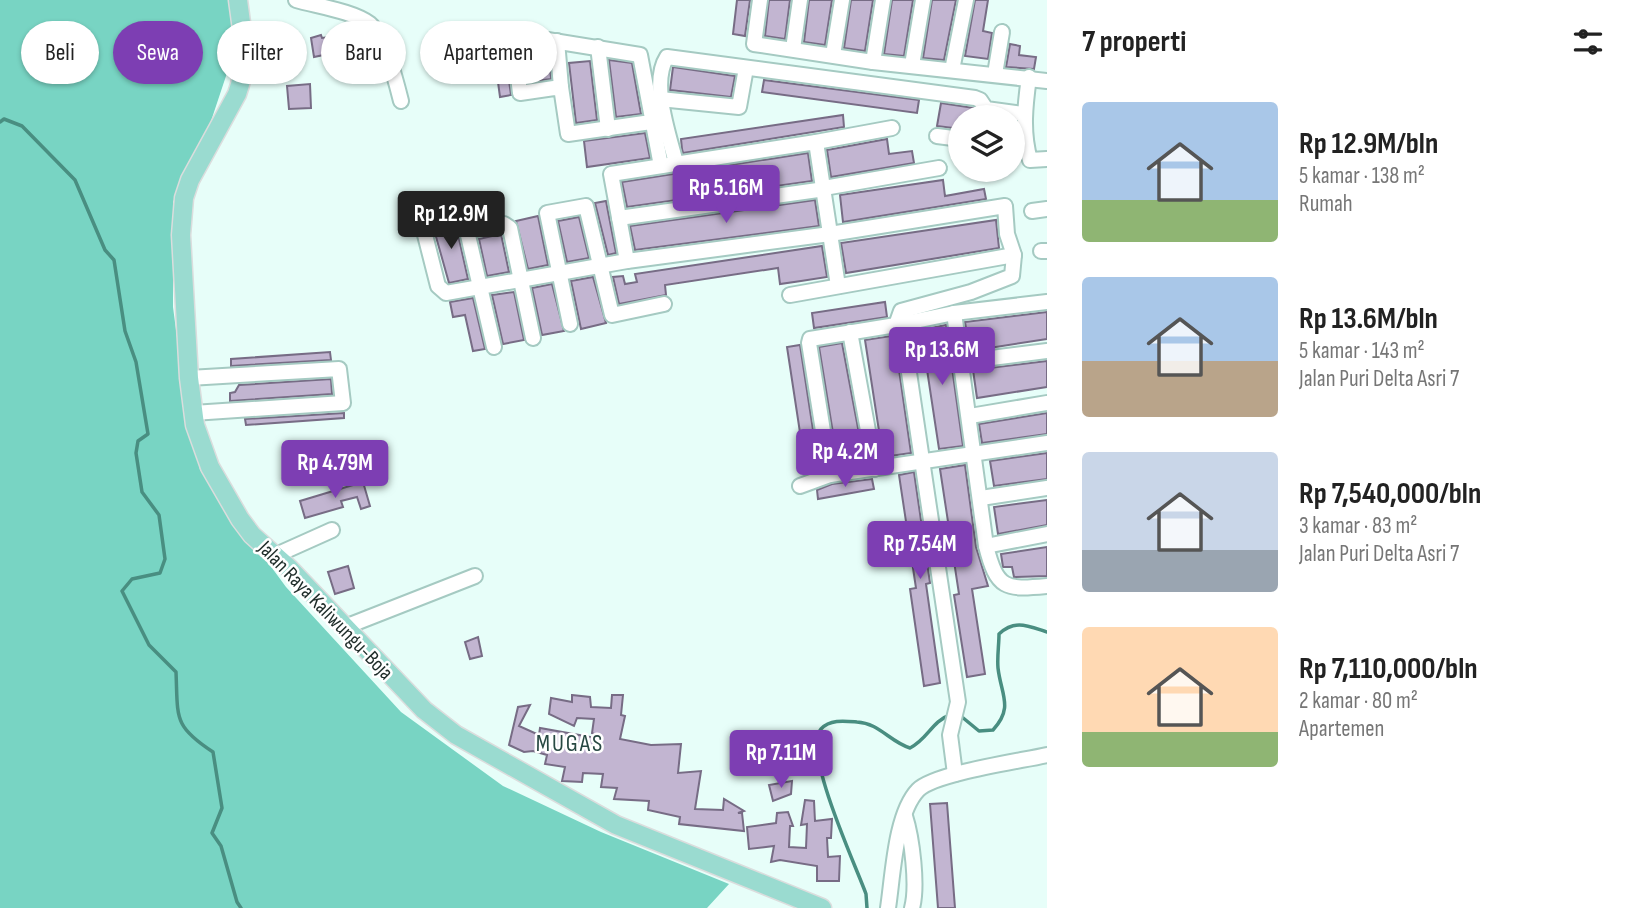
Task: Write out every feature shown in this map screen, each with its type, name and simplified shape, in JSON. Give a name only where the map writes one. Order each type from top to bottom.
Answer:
[{"type":"main road","name":"Jalan Raya Kaliwungu-Boja","points":[[238,0],[245,58],[243,78],[190,180],[183,205],[181,248],[188,377],[193,413],[201,446],[224,493],[252,535],[424,710],[485,753],[616,825],[822,908]]},
{"type":"street","points":[[296,0],[356,16],[370,25],[381,43],[401,100]]},
{"type":"street","points":[[760,0],[754,44],[873,62],[1047,81]]},
{"type":"street","points":[[793,49],[800,0]]},
{"type":"street","points":[[833,55],[842,0]]},
{"type":"street","points":[[873,62],[883,0]]},
{"type":"street","points":[[912,65],[923,0]]},
{"type":"street","points":[[952,70],[966,0]]},
{"type":"street","points":[[995,74],[1002,32]]},
{"type":"street","points":[[651,122],[568,134],[557,41],[640,55],[651,122],[668,165]]},
{"type":"street","points":[[598,47],[608,128]]},
{"type":"street","points":[[668,165],[660,99],[662,64],[667,57],[975,98],[983,105]]},
{"type":"street","points":[[660,99],[739,107],[746,68]]},
{"type":"street","points":[[1024,105],[1029,77]]},
{"type":"street","points":[[519,84],[520,93],[561,87]]},
{"type":"street","points":[[627,261],[611,174],[892,128]]},
{"type":"street","points":[[937,136],[948,137]]},
{"type":"street","points":[[816,142],[838,286]]},
{"type":"street","points":[[1025,154],[1030,160],[1047,159]]},
{"type":"street","points":[[619,218],[825,189],[939,167]]},
{"type":"street","points":[[570,324],[547,213],[560,210],[586,206],[612,315],[664,304]]},
{"type":"street","points":[[423,227],[440,291],[446,293],[481,289],[627,261],[830,234],[1005,206],[1007,234],[1014,255],[1012,275],[971,292],[901,311],[896,325],[904,339],[958,702],[950,735],[955,774]]},
{"type":"street","points":[[494,347],[466,226],[504,224],[510,228],[533,338]]},
{"type":"street","points":[[790,295],[1014,255]]},
{"type":"street","points":[[830,475],[810,339],[954,313],[1047,302]]},
{"type":"street","points":[[954,313],[986,546],[992,570],[1001,581],[1017,589],[1047,586]]},
{"type":"street","points":[[850,332],[875,469]]},
{"type":"street","points":[[960,362],[1047,351]]},
{"type":"street","points":[[188,377],[339,369],[343,403],[193,413]]},
{"type":"street","points":[[970,416],[1047,403]]},
{"type":"street","points":[[800,486],[830,475],[1047,443]]},
{"type":"street","points":[[981,498],[1047,488]]},
{"type":"street","points":[[274,556],[332,530]]},
{"type":"street","points":[[986,546],[1047,534]]},
{"type":"street","points":[[345,627],[475,576]]},
{"type":"street","points":[[888,908],[905,815],[921,787],[955,774],[1047,755]]},
{"type":"street","points":[[905,815],[910,832],[914,888],[912,908]]},
{"type":"green space","points":[[0,0],[230,0],[232,21],[217,21],[217,84],[223,84],[209,127],[173,202],[173,307],[186,407],[200,470],[286,587],[401,712],[503,786],[601,832],[729,884],[707,908],[0,908]]},
{"type":"building","points":[[737,0],[750,0],[745,36],[733,34]]},
{"type":"building","points":[[769,0],[790,0],[785,39],[765,36]]},
{"type":"building","points":[[809,0],[832,0],[825,45],[804,42]]},
{"type":"building","points":[[851,0],[873,0],[865,51],[844,48]]},
{"type":"building","points":[[892,0],[913,0],[904,56],[884,54]]},
{"type":"building","points":[[932,0],[956,0],[944,60],[923,58]]},
{"type":"building","points":[[975,0],[988,0],[983,31],[992,33],[988,59],[965,56]]},
{"type":"building","points":[[321,35],[321,56],[314,57],[311,38]]},
{"type":"building","points":[[1010,44],[1020,46],[1019,55],[1036,57],[1034,69],[1006,67]]},
{"type":"building","points":[[609,60],[632,63],[641,114],[616,117]]},
{"type":"building","points":[[590,61],[597,120],[576,123],[569,63]]},
{"type":"building","points":[[673,67],[735,76],[731,97],[670,90]]},
{"type":"building","points":[[764,80],[919,100],[917,113],[762,92]]},
{"type":"building","points":[[310,84],[311,108],[289,109],[287,86]]},
{"type":"building","points":[[498,84],[509,84],[511,95],[500,97]]},
{"type":"building","points":[[941,103],[954,105],[948,105],[948,127],[937,126]]},
{"type":"building","points":[[843,115],[844,127],[683,153],[682,149],[681,139]]},
{"type":"building","points":[[645,133],[650,158],[587,167],[584,141]]},
{"type":"building","points":[[887,139],[889,154],[912,151],[914,163],[831,177],[827,150]]},
{"type":"building","points":[[808,153],[812,181],[627,207],[622,182]]},
{"type":"building","points":[[943,180],[945,196],[984,189],[986,199],[843,222],[840,195]]},
{"type":"building","points":[[815,200],[819,226],[635,250],[630,226]]},
{"type":"building","points":[[606,201],[616,253],[608,255],[595,203]]},
{"type":"building","points":[[538,216],[548,265],[528,269],[516,221]]},
{"type":"building","points":[[579,217],[589,258],[567,262],[558,221]]},
{"type":"building","points":[[996,220],[999,248],[846,273],[841,243]]},
{"type":"building","points":[[455,221],[468,279],[449,283],[433,226]]},
{"type":"building","points":[[501,234],[509,272],[487,276],[479,239]]},
{"type":"building","points":[[822,246],[827,277],[801,281],[780,284],[778,268],[665,285],[666,295],[619,304],[613,277],[623,276],[625,284],[637,282],[635,274]]},
{"type":"building","points":[[593,277],[606,323],[581,329],[571,281]]},
{"type":"building","points":[[552,284],[564,331],[542,335],[532,288]]},
{"type":"building","points":[[514,292],[524,340],[503,344],[492,295]]},
{"type":"building","points":[[473,298],[485,349],[473,351],[465,315],[453,317],[450,302]]},
{"type":"building","points":[[885,302],[887,317],[814,328],[812,313]]},
{"type":"building","points":[[1047,312],[1047,339],[970,351],[965,322]]},
{"type":"building","points":[[946,325],[963,446],[939,449],[921,330]]},
{"type":"building","points":[[891,336],[895,342],[911,453],[883,457],[865,340]]},
{"type":"building","points":[[842,343],[864,460],[838,464],[819,347]]},
{"type":"building","points":[[800,345],[819,469],[806,472],[787,347]]},
{"type":"building","points":[[330,352],[331,360],[231,366],[231,359]]},
{"type":"building","points":[[1047,361],[1047,387],[977,398],[973,370]]},
{"type":"building","points":[[331,379],[332,394],[230,401],[230,393],[235,392],[239,385]]},
{"type":"building","points":[[344,413],[344,418],[246,425],[245,419]]},
{"type":"building","points":[[1047,413],[1047,434],[982,443],[979,424]]},
{"type":"building","points":[[1047,453],[1047,479],[994,486],[990,461]]},
{"type":"building","points":[[965,465],[976,547],[988,586],[972,589],[985,674],[967,677],[954,595],[959,594],[940,469]]},
{"type":"building","points":[[914,472],[930,583],[926,584],[940,683],[924,686],[910,589],[916,588],[899,475]]},
{"type":"building","points":[[872,479],[874,489],[818,499],[817,490],[832,484]]},
{"type":"building","points":[[363,482],[370,506],[361,509],[357,497],[341,501],[343,507],[305,518],[300,501]]},
{"type":"building","points":[[1047,500],[1047,525],[998,534],[994,507]]},
{"type":"building","points":[[1047,547],[1047,576],[1014,577],[1012,567],[1003,567],[1001,554]]},
{"type":"building","points":[[348,566],[354,588],[335,594],[328,572]]},
{"type":"building","points":[[478,637],[482,656],[470,659],[465,642]]},
{"type":"building","points":[[572,695],[590,697],[591,707],[611,708],[612,695],[623,695],[621,715],[625,716],[620,739],[651,745],[681,744],[678,773],[701,771],[695,809],[723,810],[724,799],[744,811],[738,813],[742,813],[744,831],[679,824],[680,817],[648,810],[649,801],[614,799],[617,788],[601,787],[603,774],[583,773],[582,782],[562,781],[565,767],[545,764],[547,755],[533,751],[524,752],[509,745],[518,707],[530,705],[519,726],[539,735],[540,728],[596,738],[597,735],[592,733],[594,719],[577,718],[574,726],[549,714],[551,698],[572,702]]},
{"type":"building","points":[[792,781],[791,794],[773,801],[769,785]]},
{"type":"building","points":[[805,800],[814,801],[815,821],[832,819],[831,838],[827,838],[828,857],[840,856],[839,881],[817,881],[817,866],[780,860],[771,862],[774,846],[749,849],[747,827],[776,823],[777,813],[788,812],[793,826],[790,826],[789,847],[806,848],[807,824],[801,825]]},
{"type":"building","points":[[947,803],[955,908],[938,908],[930,804]]},
{"type":"waterway","points":[[0,122],[4,119],[22,126],[75,180],[105,250],[114,260],[125,331],[136,362],[148,434],[138,441],[136,453],[142,492],[159,515],[165,559],[160,573],[132,579],[122,591],[149,645],[176,672],[180,720],[191,735],[213,752],[222,808],[212,833],[221,846],[241,908]]},
{"type":"waterway","points":[[958,716],[979,731],[993,730],[1005,707],[998,668],[999,634],[1016,625],[1047,632]]},
{"type":"waterway","points":[[867,908],[866,894],[824,783],[817,741],[821,729],[838,721],[865,723],[910,748],[939,721],[950,715]]},
{"type":"district","name":"MUGAS","points":[[570,743]]}]
